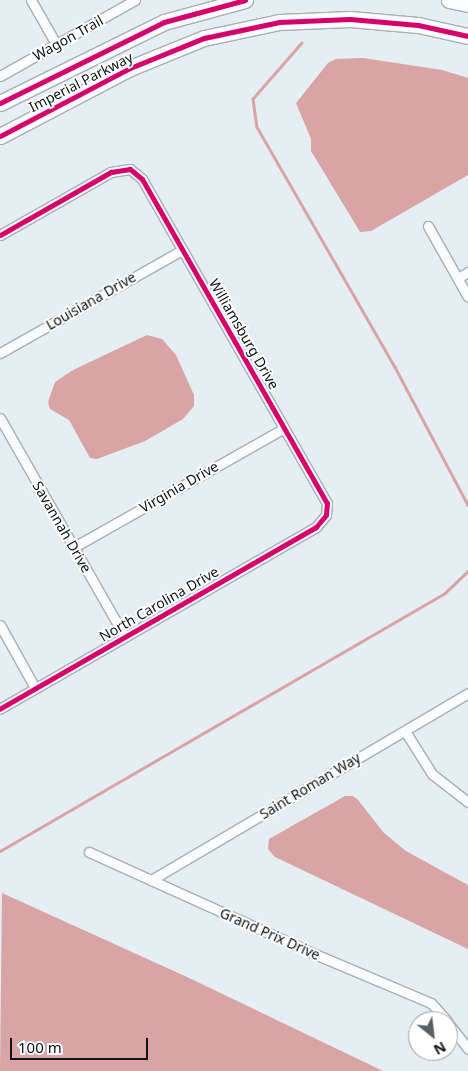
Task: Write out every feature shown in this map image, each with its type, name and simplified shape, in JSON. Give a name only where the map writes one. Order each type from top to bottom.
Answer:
[{"type":"main road","name":"Imperial Parkway","points":[[0,103],[164,22],[245,0]]},
{"type":"main road","points":[[449,0],[468,4]]},
{"type":"main road","name":"Imperial Parkway","points":[[0,136],[130,68],[204,38],[279,22],[350,19],[418,25],[468,36]]},
{"type":"street","points":[[32,0],[56,44]]},
{"type":"street","name":"Wagon Trail","points":[[0,76],[135,0]]},
{"type":"street","name":"Williamsburg Drive","points":[[0,235],[111,172],[130,169],[142,179],[326,503],[326,515]]},
{"type":"street","points":[[428,226],[468,297]]},
{"type":"street","name":"Louisiana Drive","points":[[0,353],[182,250]]},
{"type":"street","points":[[458,278],[468,272]]},
{"type":"street","name":"Savannah Drive","points":[[0,418],[125,637]]},
{"type":"street","name":"Virginia Drive","points":[[74,547],[284,428]]},
{"type":"street","name":"North Carolina Drive","points":[[0,709],[316,527],[326,515]]},
{"type":"street","points":[[0,625],[35,688]]},
{"type":"street","name":"Saint Roman Way","points":[[151,880],[468,693]]},
{"type":"street","points":[[405,731],[432,774],[468,802]]},
{"type":"street","name":"Grand Prix Drive","points":[[89,852],[431,1003],[438,1011]]},
{"type":"street","name":"Grand Prix Drive","points":[[458,1037],[468,1050]]},
{"type":"shaded area","points":[[363,58],[442,70],[468,78],[468,175],[371,231],[360,232],[311,151],[311,139],[296,103],[328,63],[336,59]]},
{"type":"shaded area","points":[[147,335],[162,339],[176,355],[194,395],[194,406],[183,419],[145,441],[97,459],[90,458],[69,420],[50,409],[48,402],[55,382],[73,370]]},
{"type":"shaded area","points":[[345,796],[353,796],[358,800],[384,833],[406,851],[468,885],[468,949],[275,857],[268,849],[269,839]]},
{"type":"shaded area","points":[[2,893],[187,977],[383,1071],[0,1071]]},
{"type":"waterway","points":[[302,43],[253,99],[257,127],[395,367],[468,505]]},
{"type":"waterway","points":[[0,851],[445,593],[468,571]]},
{"type":"cycle path","points":[[0,103],[164,22],[245,0]]},
{"type":"cycle path","points":[[0,136],[130,68],[204,38],[279,22],[350,19],[418,25],[468,36]]},
{"type":"cycle path","points":[[0,235],[111,172],[130,169],[142,179],[327,503],[326,515],[316,527],[0,709]]}]
